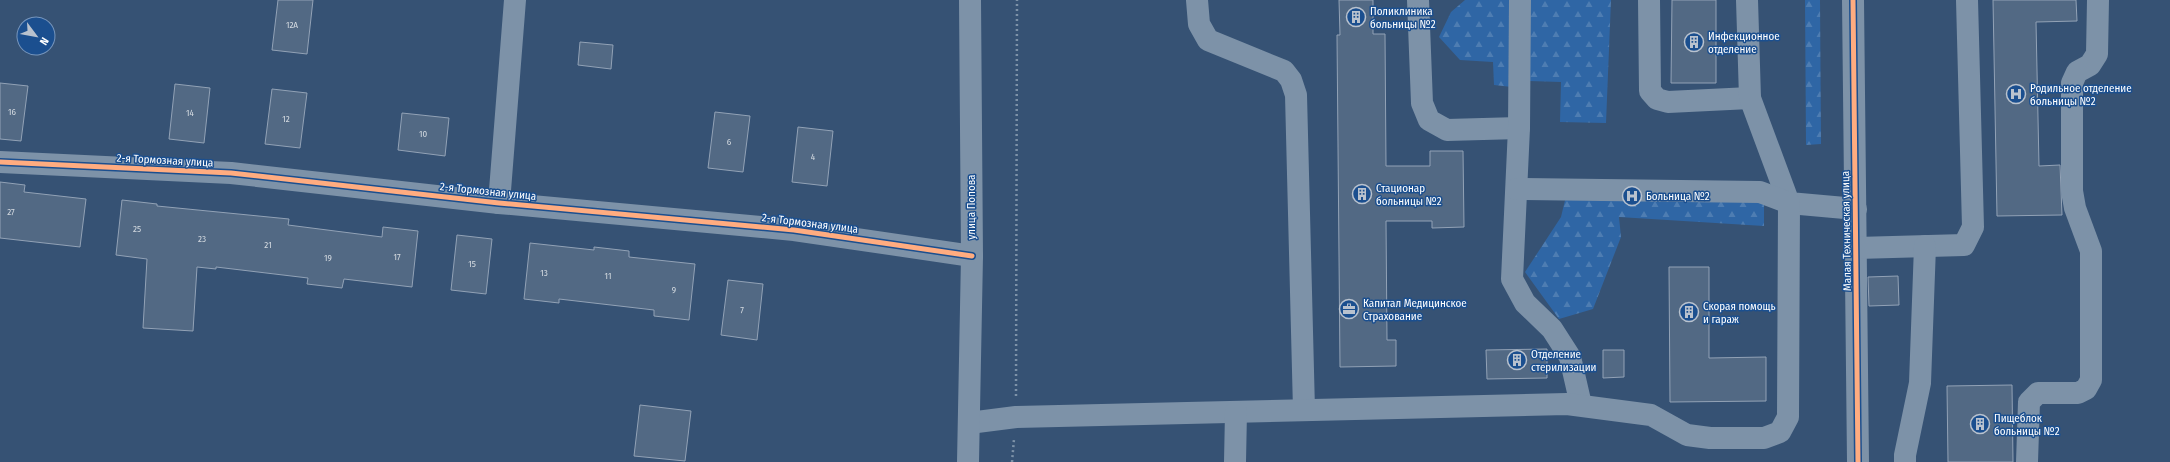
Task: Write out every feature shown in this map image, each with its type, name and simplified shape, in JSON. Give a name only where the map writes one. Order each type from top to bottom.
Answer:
[{"type":"street","points":[[499,203],[515,0]]},
{"type":"street","name":"улица Попова","points":[[968,462],[972,256],[970,0]]},
{"type":"street","points":[[1197,0],[1199,24],[1208,40],[1284,72],[1291,80],[1296,95],[1304,410]]},
{"type":"street","points":[[1418,0],[1422,103],[1430,120],[1447,130],[1519,128]]},
{"type":"street","points":[[1520,0],[1519,128],[1512,279],[1524,303],[1552,329],[1570,357],[1582,405]]},
{"type":"street","points":[[1649,0],[1650,91],[1657,99],[1668,102],[1750,98]]},
{"type":"street","points":[[969,423],[1016,417],[1582,405],[1650,415],[1687,435],[1710,438],[1764,438],[1780,432],[1788,417],[1789,202],[1750,98],[1747,0]]},
{"type":"street","name":"Малая Техническая улица","points":[[1853,0],[1857,248],[1858,462]]},
{"type":"street","points":[[1857,248],[1964,245],[1973,227],[1967,0]]},
{"type":"street","points":[[2028,462],[2029,402],[2032,397],[2038,393],[2078,392],[2086,389],[2091,380],[2091,251],[2075,208],[2072,192],[2072,83],[2077,72],[2090,65],[2097,54],[2098,0]]},
{"type":"street","name":"2-я Тормозная улица","points":[[0,162],[231,173],[499,203],[794,230],[972,256]]},
{"type":"street","points":[[1517,189],[1760,192],[1789,202],[1856,209]]},
{"type":"street","points":[[1905,462],[1921,369],[1925,246]]},
{"type":"street","points":[[1235,462],[1236,412]]},
{"type":"path","points":[[1012,462],[1016,417],[1017,0]]},
{"type":"green space","points":[[1465,0],[1513,0],[1512,87],[1494,85],[1493,62],[1460,60],[1439,37],[1451,12]]},
{"type":"green space","points":[[1530,0],[1611,0],[1606,123],[1560,122],[1561,82],[1529,81]]},
{"type":"green space","points":[[1805,0],[1820,0],[1821,144],[1806,145]]},
{"type":"green space","points":[[1567,192],[1764,194],[1764,226],[1619,217],[1621,237],[1593,309],[1559,319],[1525,272],[1561,217]]},
{"type":"building","points":[[278,0],[313,0],[307,54],[272,50]]},
{"type":"building","name":"Стационар больницы №2","points":[[1339,0],[1373,0],[1373,34],[1385,34],[1386,166],[1430,166],[1430,151],[1463,151],[1464,227],[1432,228],[1432,221],[1386,221],[1387,340],[1396,340],[1396,366],[1340,367],[1337,35],[1340,35]]},
{"type":"building","name":"Инфекционное отделение","points":[[1672,0],[1716,0],[1716,83],[1671,83]]},
{"type":"building","name":"Родильное отделение больницы №2","points":[[1993,0],[2076,0],[2077,21],[2036,22],[2039,166],[2060,165],[2062,215],[1997,216]]},
{"type":"building","points":[[580,42],[613,45],[611,69],[578,65]]},
{"type":"building","points":[[0,83],[28,86],[21,141],[0,139]]},
{"type":"building","points":[[175,84],[210,88],[204,143],[169,139]]},
{"type":"building","points":[[272,89],[307,93],[300,148],[265,144]]},
{"type":"building","points":[[715,112],[750,116],[743,172],[708,168]]},
{"type":"building","points":[[402,113],[449,118],[445,156],[398,150]]},
{"type":"building","points":[[798,127],[833,131],[827,186],[792,182]]},
{"type":"building","points":[[0,182],[25,185],[24,192],[86,199],[80,247],[0,238]]},
{"type":"building","points":[[122,200],[157,204],[157,206],[289,219],[288,225],[382,237],[383,227],[418,231],[412,287],[344,279],[342,288],[307,284],[308,278],[216,267],[216,269],[197,267],[193,331],[143,328],[147,259],[116,255]]},
{"type":"building","points":[[457,235],[492,239],[486,294],[451,290]]},
{"type":"building","points":[[530,243],[594,250],[594,247],[629,251],[629,257],[695,264],[689,320],[654,316],[654,310],[559,299],[559,303],[524,299]]},
{"type":"building","name":"Скорая помощь и гараж","points":[[1669,267],[1709,267],[1709,358],[1766,357],[1766,401],[1670,402]]},
{"type":"building","points":[[1898,276],[1899,305],[1869,306],[1868,277]]},
{"type":"building","points":[[728,280],[763,284],[757,340],[721,335]]},
{"type":"building","name":"Отделение стерилизации","points":[[1547,349],[1547,378],[1487,379],[1486,350]]},
{"type":"building","points":[[1603,350],[1624,350],[1624,377],[1603,378]]},
{"type":"building","name":"Пищеблок больницы №2","points":[[2012,385],[2013,462],[1948,462],[1947,386]]},
{"type":"building","points":[[640,405],[691,411],[685,461],[634,456]]},
{"type":"cycle path","points":[[1853,0],[1858,462]]},
{"type":"cycle path","points":[[0,162],[231,173],[499,203],[794,230],[972,256]]},
{"type":"place","name":"Поликлиника больницы №2","points":[[1356,17]]},
{"type":"place","name":"Инфекционное отделение","points":[[1694,42]]},
{"type":"place","name":"Родильное отделение больницы №2","points":[[2016,94]]},
{"type":"place","name":"Стационар больницы №2","points":[[1362,194]]},
{"type":"place","name":"Больница №2","points":[[1632,196]]},
{"type":"place","name":"Капитал Медицинское Страхование","points":[[1349,309]]},
{"type":"place","name":"Скорая помощь и гараж","points":[[1689,312]]},
{"type":"place","name":"Отделение стерилизации","points":[[1517,360]]},
{"type":"place","name":"Пищеблок больницы №2","points":[[1980,424]]}]
